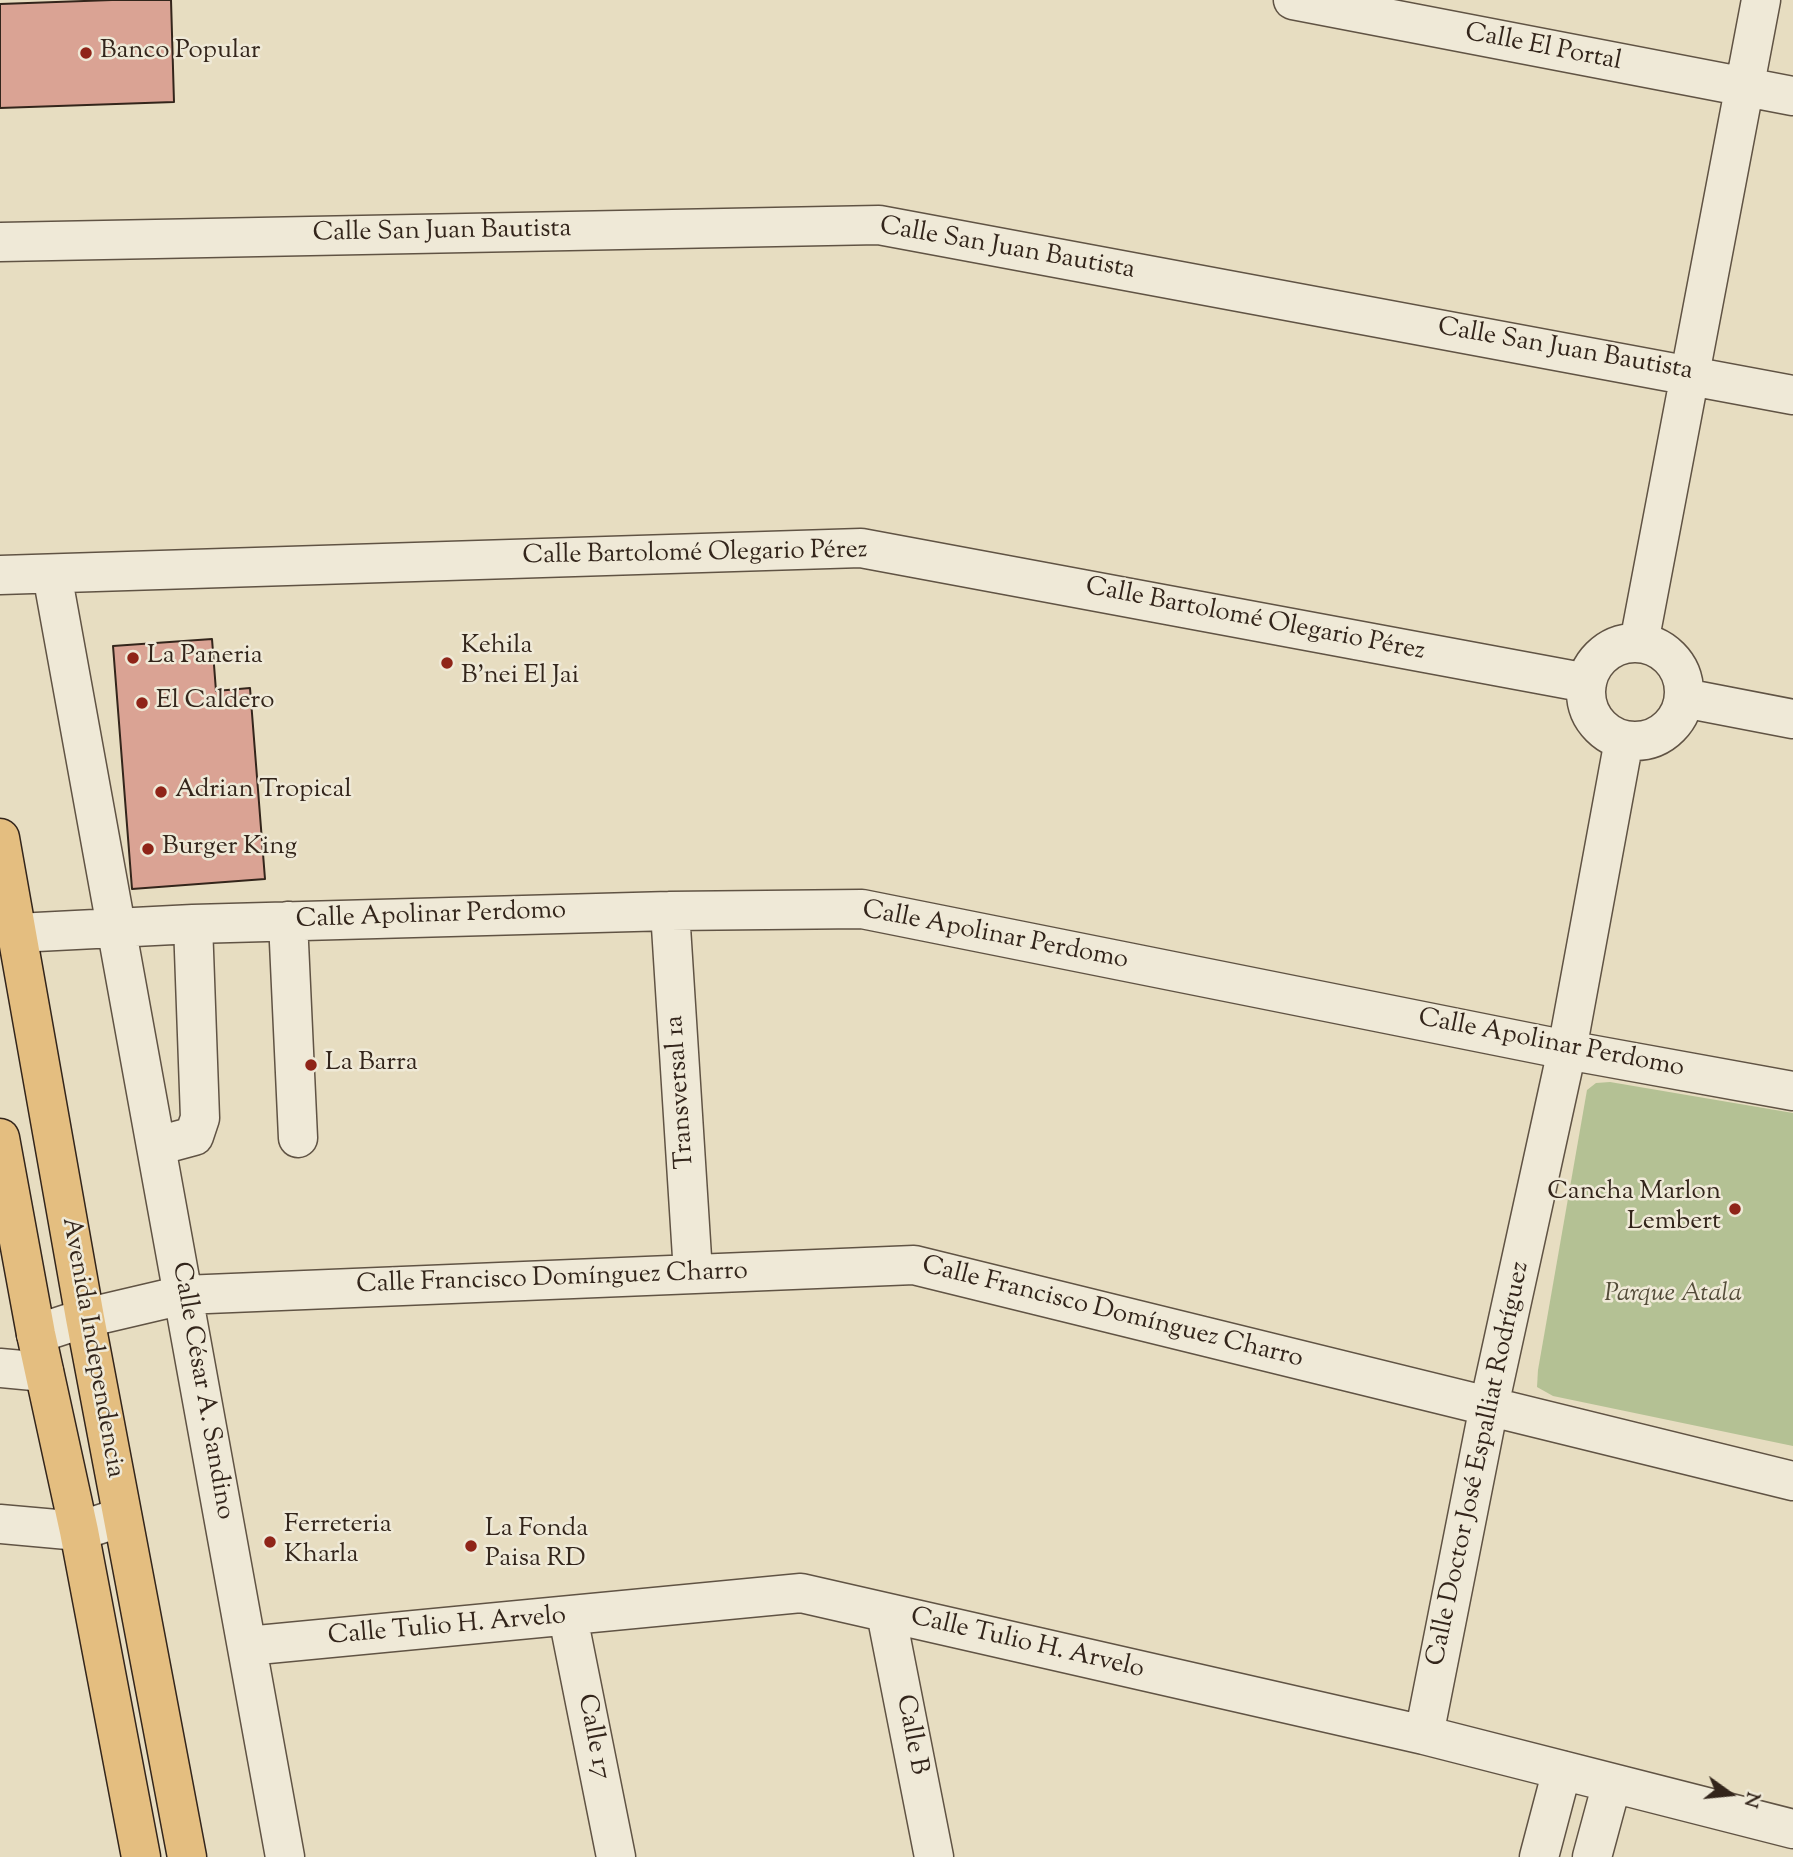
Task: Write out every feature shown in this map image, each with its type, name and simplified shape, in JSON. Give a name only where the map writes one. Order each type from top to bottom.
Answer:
[{"type":"main road","name":"Avenida Independencia","points":[[1,846],[85,1318],[187,1857]]},
{"type":"main road","name":"Avenida Independencia","points":[[0,1138],[36,1334],[79,1531],[141,1857]]},
{"type":"street","name":"Calle El Portal","points":[[1293,0],[1793,96]]},
{"type":"street","points":[[1639,643],[1760,0]]},
{"type":"street","name":"Calle San Juan Bautista","points":[[0,242],[879,225],[1793,395]]},
{"type":"street","name":"Calle Bartolomé Olegario Pérez","points":[[0,575],[861,548],[1587,683]]},
{"type":"street","name":"Calle César A. Sandino","points":[[52,574],[285,1857]]},
{"type":"street","points":[[1639,643],[1664,652],[1673,661],[1684,685],[1684,698],[1676,720],[1668,729],[1648,739],[1624,740],[1613,736],[1595,719],[1589,708],[1587,683],[1591,672],[1606,653],[1615,647],[1639,643]]},
{"type":"street","points":[[1684,698],[1793,719]]},
{"type":"street","name":"Calle Doctor José Espalliat Rodríguez","points":[[1424,1735],[1489,1406],[1567,1050],[1624,740]]},
{"type":"street","name":"Calle Apolinar Perdomo","points":[[17,933],[192,923],[862,909],[1567,1050],[1793,1091]]},
{"type":"street","name":"Transversal 1a","points":[[670,911],[693,1273]]},
{"type":"street","points":[[288,921],[298,1138]]},
{"type":"street","points":[[157,1146],[194,1136],[200,1118],[192,923]]},
{"type":"street","name":"Calle Francisco Domínguez Charro","points":[[36,1334],[85,1318],[183,1296],[914,1265],[1793,1481]]},
{"type":"street","points":[[0,1368],[44,1371]]},
{"type":"street","points":[[0,1524],[79,1531],[122,1517]]},
{"type":"street","name":"Calle Tulio H. Arvelo","points":[[247,1646],[801,1593],[1424,1735],[1793,1829]]},
{"type":"street","name":"Calle B","points":[[886,1613],[934,1857]]},
{"type":"street","name":"Calle 17","points":[[568,1617],[616,1857]]},
{"type":"street","points":[[1539,1857],[1562,1770]]},
{"type":"street","points":[[1592,1857],[1612,1783]]},
{"type":"green space","name":"Parque Atala","points":[[1610,1082],[1793,1113],[1793,1446],[1553,1396],[1537,1387],[1587,1090],[1596,1083]]},
{"type":"building","name":"Banco Popular","points":[[171,0],[174,102],[0,108],[0,4]]},
{"type":"building","points":[[212,639],[216,691],[250,688],[265,879],[132,889],[113,646]]},
{"type":"place","name":"Banco Popular","points":[[86,53]]},
{"type":"place","name":"La Paneria","points":[[133,658]]},
{"type":"place","name":"Kehila B'nei El Jai","points":[[447,663]]},
{"type":"place","name":"El Caldero","points":[[142,703]]},
{"type":"place","name":"Adrian Tropical","points":[[161,792]]},
{"type":"place","name":"Burger King","points":[[148,849]]},
{"type":"place","name":"La Barra","points":[[311,1065]]},
{"type":"place","name":"Cancha Marlon Lembert","points":[[1735,1209]]},
{"type":"place","name":"Ferreteria Kharla","points":[[270,1542]]},
{"type":"place","name":"La Fonda Paisa RD","points":[[471,1546]]}]
